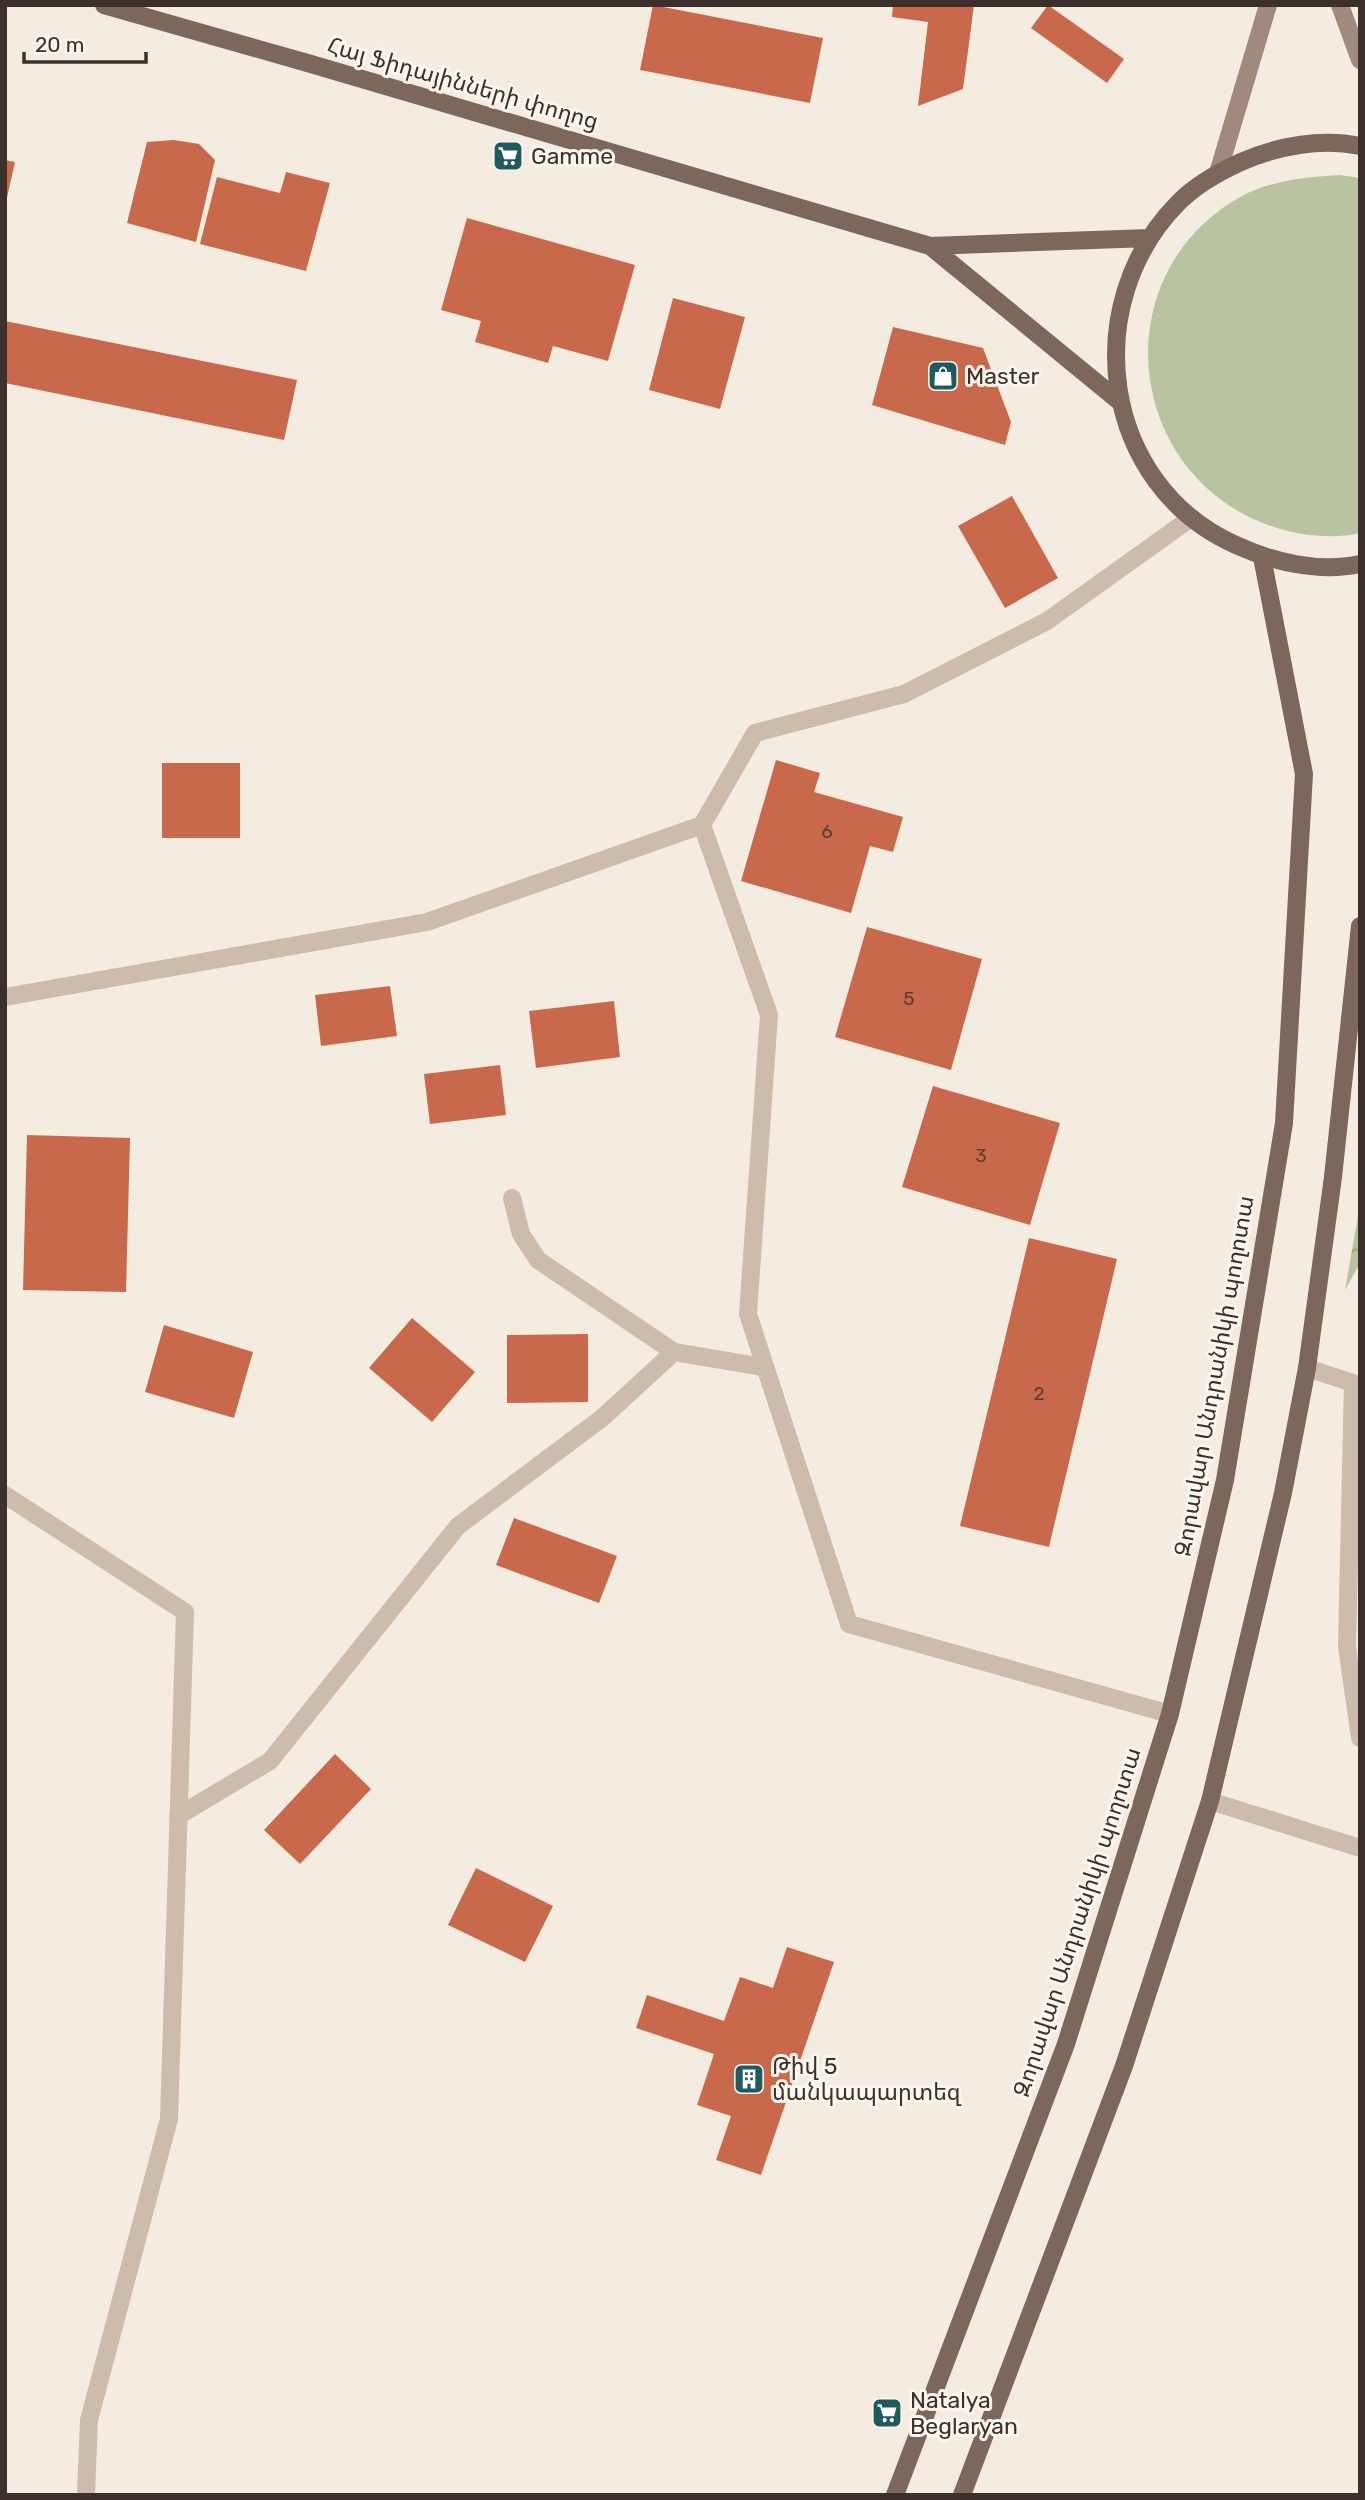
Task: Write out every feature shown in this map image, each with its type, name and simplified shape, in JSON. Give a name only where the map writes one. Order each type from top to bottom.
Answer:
[{"type":"main road","name":"Հայ Ֆիդայինների փողոց","points":[[104,5],[930,246],[1149,238]]},
{"type":"main road","points":[[1218,173],[1268,5]]},
{"type":"main road","points":[[1340,5],[1360,60]]},
{"type":"main road","points":[[1360,146],[1303,144],[1259,154],[1218,173],[1179,202],[1149,238],[1125,289],[1114,345],[1119,401],[1134,445],[1158,484],[1191,517],[1220,538],[1262,557],[1308,566],[1360,564]]},
{"type":"main road","name":"Հայ Ֆիդայինների փողոց","points":[[930,246],[1119,401]]},
{"type":"main road","name":"Զորավար Անդրանիկի պողոտա","points":[[895,2495],[1066,2044],[1170,1714],[1225,1480],[1284,1123],[1304,774],[1262,557]]},
{"type":"main road","points":[[962,2495],[1124,2066],[1210,1801],[1283,1493],[1307,1368],[1333,1177],[1360,926]]},
{"type":"street","points":[[5,997],[427,922],[702,825],[755,733],[904,694],[1047,621],[1191,517]]},
{"type":"street","points":[[702,825],[769,1015],[748,1314],[849,1624],[1170,1714]]},
{"type":"street","points":[[512,1198],[521,1234],[538,1260],[674,1352],[764,1367]]},
{"type":"street","points":[[178,1816],[270,1761],[458,1526],[602,1418],[674,1352]]},
{"type":"street","points":[[1307,1368],[1357,1375],[1353,1647],[1360,1738]]},
{"type":"street","points":[[5,1495],[185,1612],[169,2119],[89,2420],[86,2495]]},
{"type":"street","points":[[1210,1801],[1360,1847]]},
{"type":"green space","points":[[1340,175],[1360,178],[1360,533],[1326,536],[1292,532],[1271,526],[1222,500],[1184,464],[1160,419],[1149,370],[1151,320],[1167,272],[1197,230],[1242,196],[1266,186],[1290,180]]},
{"type":"green space","points":[[1360,1205],[1360,1263],[1345,1290]]},
{"type":"building","points":[[653,5],[823,38],[810,103],[640,70]]},
{"type":"building","points":[[893,5],[974,5],[963,89],[918,106],[928,22],[892,17]]},
{"type":"building","points":[[1048,5],[1124,59],[1107,83],[1031,28]]},
{"type":"building","points":[[174,140],[199,144],[215,160],[196,242],[127,223],[147,142]]},
{"type":"building","points":[[5,160],[15,162],[6,202],[5,202]]},
{"type":"building","points":[[286,172],[330,183],[306,271],[200,244],[217,177],[280,193]]},
{"type":"building","points":[[467,218],[635,265],[608,361],[553,346],[548,363],[475,342],[481,321],[441,310]]},
{"type":"building","points":[[673,298],[745,317],[720,409],[649,390]]},
{"type":"building","points":[[5,321],[297,380],[284,440],[5,383]]},
{"type":"building","points":[[893,327],[983,348],[1011,422],[1005,445],[872,405]]},
{"type":"building","points":[[1012,496],[1058,578],[1005,608],[958,526]]},
{"type":"building","points":[[776,760],[820,773],[814,792],[903,817],[893,852],[870,846],[851,913],[741,881]]},
{"type":"building","points":[[162,763],[240,763],[240,838],[162,838]]},
{"type":"building","points":[[867,927],[982,959],[951,1070],[835,1037]]},
{"type":"building","points":[[390,986],[397,1036],[321,1046],[315,995]]},
{"type":"building","points":[[614,1001],[620,1057],[536,1068],[529,1011]]},
{"type":"building","points":[[500,1065],[506,1115],[430,1124],[424,1074]]},
{"type":"building","points":[[933,1086],[1060,1123],[1030,1225],[902,1187]]},
{"type":"building","points":[[27,1135],[130,1138],[126,1292],[23,1290]]},
{"type":"building","points":[[1029,1238],[1117,1259],[1049,1547],[960,1526]]},
{"type":"building","points":[[412,1318],[475,1372],[432,1422],[369,1368]]},
{"type":"building","points":[[164,1325],[253,1352],[234,1418],[145,1392]]},
{"type":"building","points":[[588,1334],[588,1402],[507,1403],[507,1335]]},
{"type":"building","points":[[514,1518],[617,1556],[599,1603],[496,1565]]},
{"type":"building","points":[[335,1754],[371,1789],[300,1864],[264,1830]]},
{"type":"building","points":[[476,1868],[553,1906],[525,1962],[448,1925]]},
{"type":"building","name":"Թիվ 5 մանկապարտեզ","points":[[787,1947],[834,1962],[761,2175],[716,2160],[731,2116],[697,2105],[714,2054],[636,2028],[647,1995],[724,2021],[740,1977],[773,1988]]},
{"type":"place","name":"Gamme","points":[[508,156]]},
{"type":"place","name":"Master","points":[[943,376]]},
{"type":"place","name":"Թիվ 5 մանկապարտեզ","points":[[749,2079]]},
{"type":"place","name":"Natalya Beglaryan","points":[[887,2413]]}]
